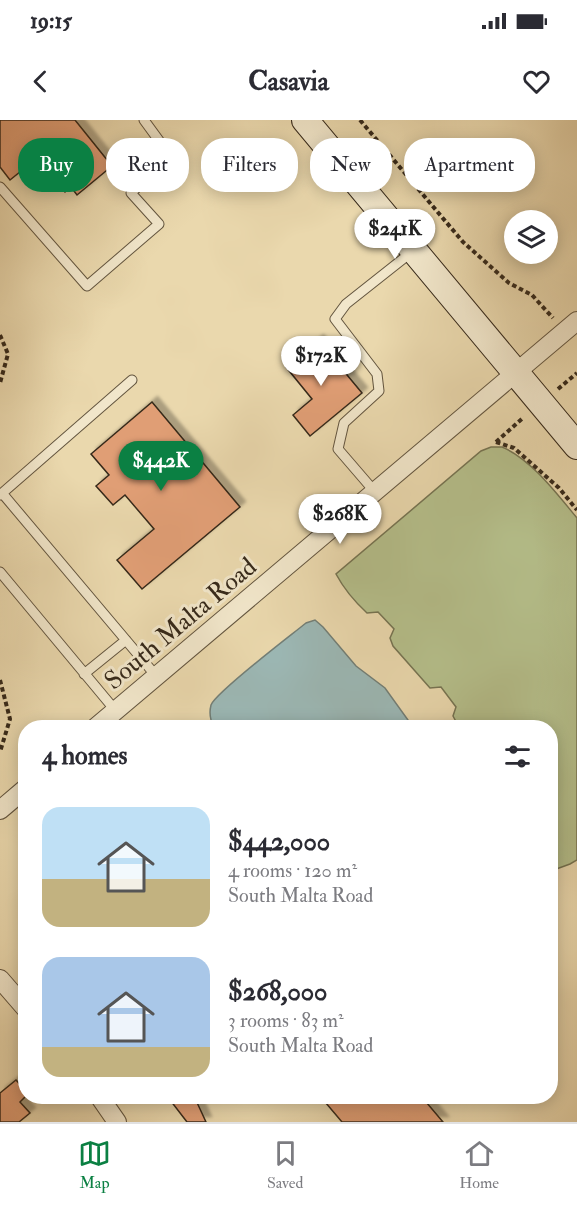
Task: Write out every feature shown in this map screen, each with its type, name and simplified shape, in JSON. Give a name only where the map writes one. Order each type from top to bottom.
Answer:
[{"type":"main road","points":[[305,120],[577,446]]},
{"type":"street","name":"South Malta Road","points":[[104,720],[577,321]]},
{"type":"street","points":[[0,810],[18,795]]},
{"type":"street","points":[[0,979],[18,1000]]},
{"type":"street","points":[[105,1104],[117,1122]]},
{"type":"lane","points":[[0,187],[87,286],[159,224],[131,193],[171,157],[144,120]]},
{"type":"lane","points":[[375,492],[338,449],[344,423],[379,391],[377,374],[335,319],[346,304],[414,250]]},
{"type":"lane","points":[[132,380],[1,494],[157,677]]},
{"type":"lane","points":[[0,572],[115,710]]},
{"type":"lane","points":[[84,674],[126,640]]},
{"type":"path","points":[[360,120],[463,242],[509,283],[532,295]]},
{"type":"path","points":[[0,334],[8,354],[0,383]]},
{"type":"path","points":[[496,442],[514,448],[559,488],[577,510]]},
{"type":"path","points":[[0,680],[10,719],[0,752]]},
{"type":"green space","points":[[491,447],[502,447],[533,468],[577,518],[577,860],[558,868],[558,720],[455,720],[453,716],[456,707],[441,687],[430,688],[393,646],[390,638],[394,629],[378,612],[367,613],[342,585],[336,574],[481,451]]},
{"type":"water","points":[[315,620],[323,627],[356,666],[385,688],[408,720],[211,720],[211,705],[216,698],[306,623]]},
{"type":"building","points":[[0,120],[75,120],[89,138],[18,138],[18,173],[10,180],[0,167]]},
{"type":"building","points":[[94,144],[106,159],[106,171],[94,181]]},
{"type":"building","points":[[318,340],[362,393],[310,436],[293,415],[312,399],[286,367]]},
{"type":"building","points":[[152,402],[240,507],[142,589],[117,560],[154,529],[125,495],[113,505],[96,486],[109,475],[91,454]]},
{"type":"building","points":[[16,1080],[18,1082],[18,1104],[22,1104],[30,1113],[19,1122],[0,1122],[0,1093]]},
{"type":"building","points":[[173,1104],[198,1104],[206,1122],[187,1122]]},
{"type":"building","points":[[327,1104],[428,1104],[443,1122],[342,1122]]}]
